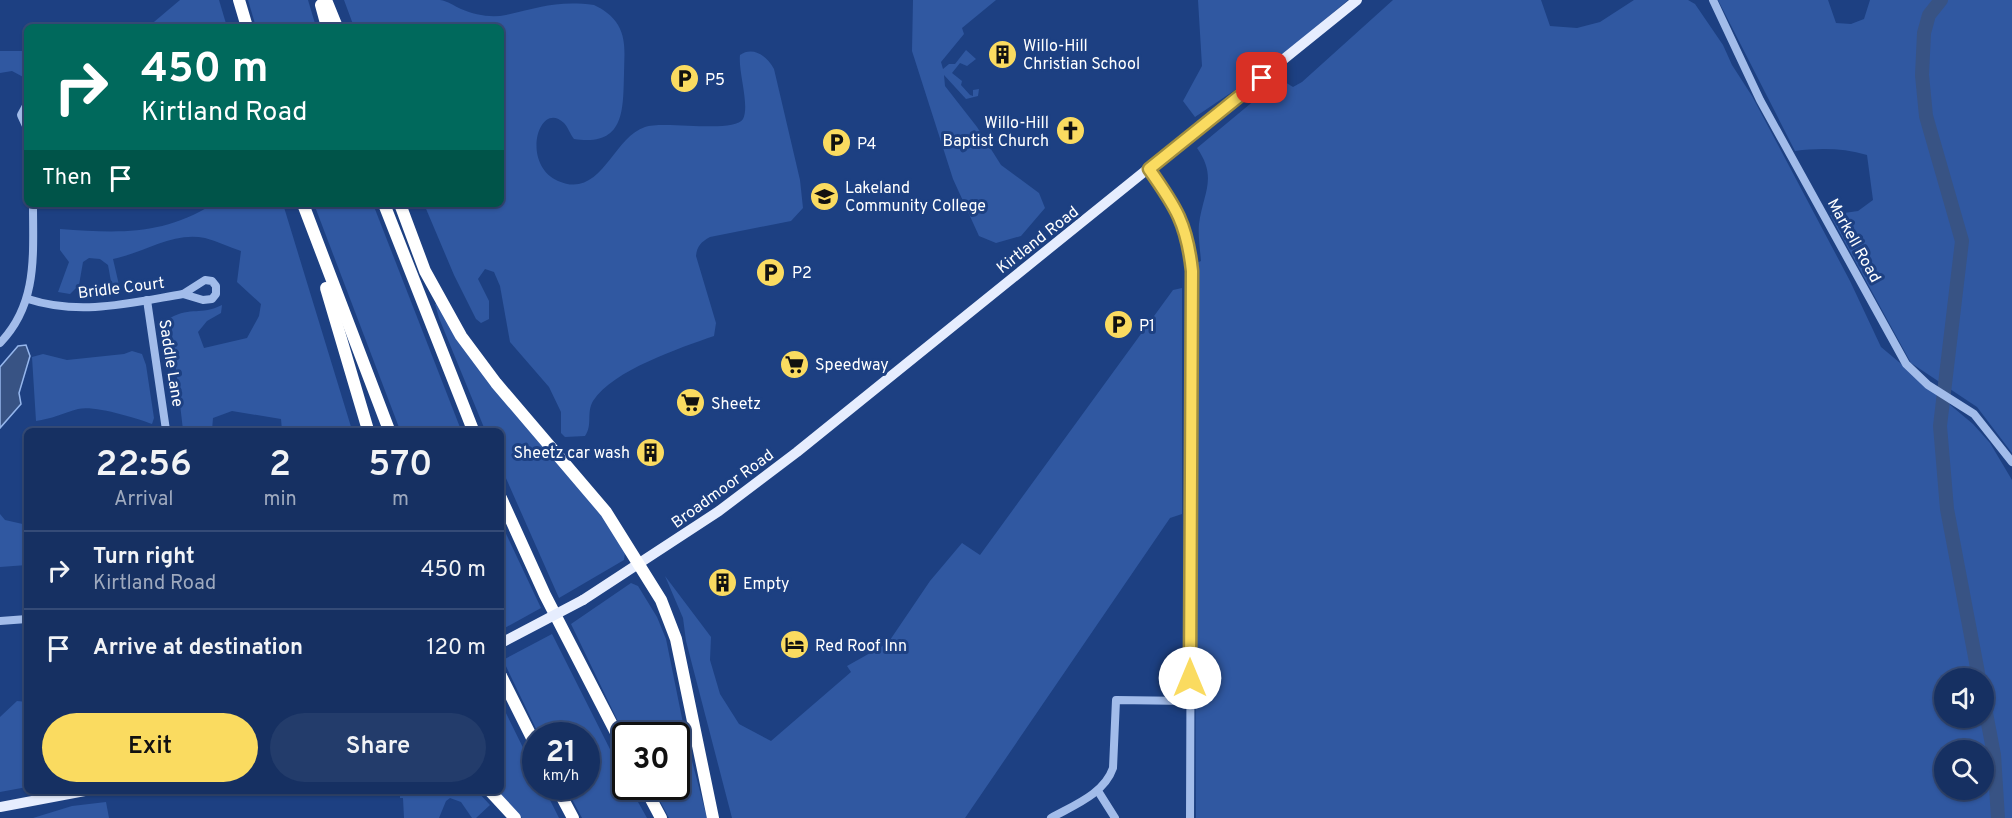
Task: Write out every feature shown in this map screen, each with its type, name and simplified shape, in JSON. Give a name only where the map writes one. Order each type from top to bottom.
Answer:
[{"type":"highway","points":[[238,0],[246,24]]},
{"type":"highway","points":[[319,0],[326,24]]},
{"type":"highway","points":[[326,0],[336,24]]},
{"type":"highway","points":[[302,207],[367,428]]},
{"type":"highway","points":[[302,207],[388,428]]},
{"type":"highway","points":[[385,207],[472,428]]},
{"type":"highway","points":[[401,207],[425,271],[461,336],[496,383],[606,512],[661,600],[676,639],[713,818]]},
{"type":"highway","points":[[504,505],[545,595],[612,725]]},
{"type":"highway","points":[[504,682],[524,722]]},
{"type":"highway","points":[[493,794],[514,818]]},
{"type":"highway","points":[[563,800],[573,818]]},
{"type":"highway","points":[[651,800],[661,818]]},
{"type":"main road","name":"Kirtland Road","points":[[943,332],[1357,0]]},
{"type":"main road","name":"Broadmoor Road","points":[[504,641],[583,600],[640,565],[719,511],[797,452],[943,332]]},
{"type":"main road","points":[[0,807],[69,794]]},
{"type":"street","name":"Markell Road","points":[[1713,0],[1760,100],[1906,364],[1928,385],[1974,414],[2012,462]]},
{"type":"street","points":[[1149,169],[1173,203],[1184,225],[1192,271],[1190,818]]},
{"type":"street","points":[[0,343],[11,332],[28,299],[33,271],[33,207]]},
{"type":"street","name":"Bridle Court","points":[[28,299],[50,306],[72,309],[183,294]]},
{"type":"street","name":"Saddle Lane","points":[[147,300],[166,428]]},
{"type":"street","points":[[0,621],[24,619]]},
{"type":"street","points":[[1051,818],[1098,791],[1110,777],[1113,768],[1116,700],[1190,701]]},
{"type":"street","points":[[1098,791],[1115,818]]},
{"type":"shaded area","points":[[180,0],[219,0],[226,24],[152,24]]},
{"type":"shaded area","points":[[248,0],[308,0],[315,24],[255,24]]},
{"type":"shaded area","points":[[344,0],[440,0],[466,11],[489,16],[569,3],[594,5],[608,13],[618,25],[624,43],[623,100],[618,123],[603,137],[591,140],[574,139],[564,123],[555,118],[547,120],[541,126],[537,137],[539,161],[546,173],[558,181],[573,185],[585,182],[596,175],[634,133],[645,127],[654,125],[727,126],[743,119],[745,97],[740,55],[745,52],[755,52],[768,60],[774,69],[800,180],[803,208],[791,221],[710,237],[702,243],[698,247],[696,256],[716,323],[714,336],[648,361],[616,379],[593,401],[589,428],[585,436],[565,437],[561,433],[561,412],[549,387],[510,342],[500,286],[494,272],[485,269],[478,279],[489,301],[489,319],[481,323],[476,319],[454,275],[425,207],[504,207],[504,24],[353,24]]},
{"type":"shaded area","points":[[913,0],[996,0],[962,28],[964,34],[941,62],[943,69],[949,64],[955,64],[966,50],[976,59],[967,66],[960,63],[952,73],[962,81],[961,85],[970,95],[973,96],[973,90],[979,89],[978,96],[966,99],[944,75],[945,86],[977,127],[1001,165],[1039,193],[1045,208],[1021,236],[996,243],[979,236],[953,179],[912,51]]},
{"type":"shaded area","points":[[1198,0],[1348,0],[1269,67],[1195,117],[1183,101],[1202,66]]},
{"type":"shaded area","points":[[1393,0],[1541,0],[1550,26],[1577,28],[1600,22],[1634,0],[1688,0],[1695,4],[1723,45],[1732,65],[1752,96],[1850,281],[1881,347],[1973,424],[1990,443],[2012,480],[2012,818],[1196,818],[1194,264],[1201,261],[1199,224],[1208,177],[1207,168],[1197,148],[1280,79],[1293,87],[1302,82]]},
{"type":"shaded area","points":[[1718,0],[1828,0],[1836,23],[1851,24],[1864,19],[1870,0],[2012,0],[2012,453],[1977,407],[1911,363],[1830,215],[1858,211],[1873,200],[1867,155],[1831,149],[1795,151]]},
{"type":"shaded area","points":[[0,51],[24,51],[24,77],[12,71],[0,73]]},
{"type":"shaded area","points":[[207,207],[284,207],[351,428],[282,428],[281,419],[232,411],[213,418],[212,428],[183,428],[170,318],[184,312],[208,310],[222,305],[221,313],[207,321],[198,332],[204,348],[247,338],[259,316],[261,304],[237,282],[241,251],[205,238],[182,237],[113,259],[119,285],[112,287],[108,265],[100,259],[89,258],[83,262],[79,285],[70,294],[58,292],[69,262],[60,250],[60,229],[139,230],[176,222]]},
{"type":"shaded area","points":[[315,207],[374,207],[460,428],[399,428]]},
{"type":"shaded area","points":[[1182,288],[1182,514],[1170,518],[965,818],[732,818],[686,641],[683,618],[665,576],[711,637],[710,660],[720,694],[739,724],[771,741],[851,672],[847,666],[888,643],[930,581],[962,543],[980,555],[1173,290]]},
{"type":"shaded area","points":[[438,303],[600,512],[625,552],[624,560],[559,598],[504,474],[504,428],[484,428],[435,304]]},
{"type":"shaded area","points":[[26,345],[30,356],[19,393],[21,404],[0,428],[0,367],[18,346]]},
{"type":"shaded area","points":[[132,351],[142,354],[146,365],[154,418],[152,424],[115,413],[85,408],[36,421],[32,357],[43,354],[67,360],[124,354]]},
{"type":"shaded area","points":[[0,514],[5,520],[24,524],[24,565],[0,567]]},
{"type":"shaded area","points":[[504,529],[541,608],[504,628]]},
{"type":"shaded area","points":[[631,583],[638,586],[657,617],[666,639],[683,722],[618,722],[571,624]]},
{"type":"shaded area","points":[[552,634],[596,722],[533,722],[504,659]]},
{"type":"shaded area","points":[[17,701],[24,702],[24,788],[0,792],[0,717]]},
{"type":"shaded area","points":[[504,709],[522,746],[522,800],[550,800],[559,818],[522,818],[501,794],[504,794]]},
{"type":"shaded area","points":[[600,729],[612,753],[612,800],[637,800],[647,818],[582,818],[572,800],[600,800]]},
{"type":"shaded area","points":[[690,753],[707,818],[669,818],[659,800],[690,800]]},
{"type":"shaded area","points":[[400,794],[480,794],[490,805],[476,818],[472,818],[461,802],[450,798],[446,801],[439,818],[404,818],[403,798],[400,798]]},
{"type":"shaded area","points":[[106,802],[109,818],[33,818],[72,806]]},
{"type":"waterway","points":[[1941,0],[1929,15],[1924,33],[1922,75],[1926,116],[1962,241],[1940,426],[1947,509],[1977,668]]},
{"type":"waterway","points":[[1989,728],[1994,755],[1998,818]]},
{"type":"place","name":"Willo-Hill Christian School","points":[[1002,54]]},
{"type":"place","name":"P5","points":[[684,79]]},
{"type":"place","name":"Willo-Hill Baptist Church","points":[[1070,131]]},
{"type":"place","name":"P4","points":[[836,143]]},
{"type":"place","name":"Lakeland Community College","points":[[824,196]]},
{"type":"place","name":"P2","points":[[771,272]]},
{"type":"place","name":"P1","points":[[1118,325]]},
{"type":"place","name":"Speedway","points":[[794,364]]},
{"type":"place","name":"Sheetz","points":[[690,403]]},
{"type":"place","name":"Sheetz car wash","points":[[651,452]]},
{"type":"place","name":"Empty","points":[[722,583]]},
{"type":"place","name":"Red Roof Inn","points":[[794,645]]},
{"type":"route","points":[[1190,678],[1192,271],[1184,225],[1173,203],[1149,169],[1262,78]]}]
